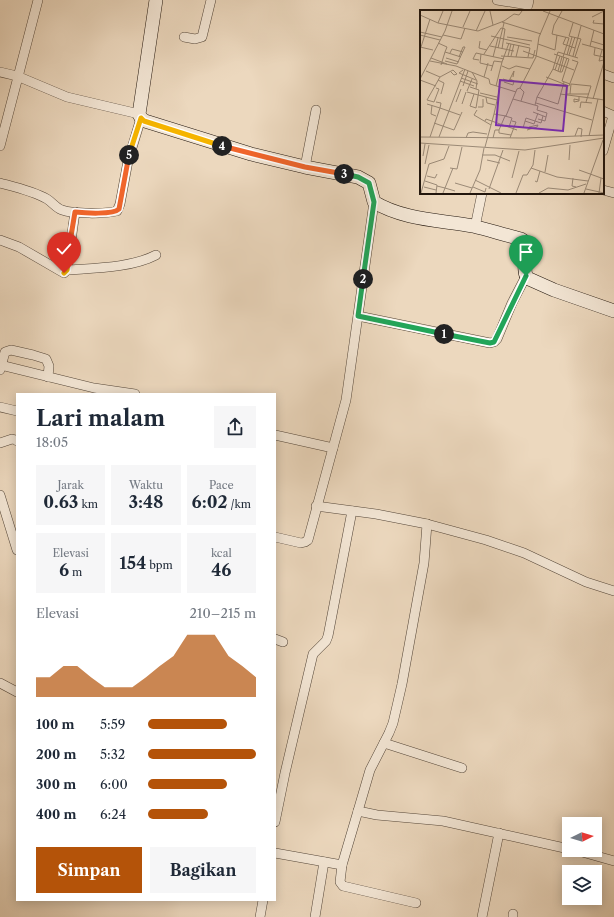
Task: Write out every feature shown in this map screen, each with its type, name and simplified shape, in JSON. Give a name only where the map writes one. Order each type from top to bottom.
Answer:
[{"type":"street","points":[[0,146],[38,0]]},
{"type":"street","points":[[0,183],[48,199],[62,210],[75,212],[115,212],[119,209],[128,161],[140,116],[156,0]]},
{"type":"street","points":[[184,37],[195,39],[202,37],[211,0]]},
{"type":"street","points":[[497,0],[528,5]]},
{"type":"street","points":[[0,72],[17,76],[66,97],[140,116],[144,121],[196,138],[251,154],[305,167],[358,177],[369,183],[374,202],[346,400],[308,540],[301,543],[276,537]]},
{"type":"street","points":[[604,74],[614,78]]},
{"type":"street","points":[[305,167],[316,110]]},
{"type":"street","points":[[604,111],[614,116],[604,148]]},
{"type":"street","points":[[604,190],[614,193]]},
{"type":"street","points":[[474,227],[482,194]]},
{"type":"street","points":[[358,316],[490,343],[497,339],[512,303],[526,276],[524,263],[527,246],[524,241],[474,227],[399,213],[385,209],[374,202]]},
{"type":"street","points":[[67,270],[75,212]]},
{"type":"street","points":[[0,240],[19,246],[62,273],[66,272],[67,270],[139,262],[156,255]]},
{"type":"street","points":[[526,276],[530,280],[554,290],[614,312]]},
{"type":"street","points":[[48,377],[49,366],[46,359],[11,350],[7,350],[5,352],[1,367],[48,377],[93,391],[121,393]]},
{"type":"street","points":[[0,406],[16,411]]},
{"type":"street","points":[[276,435],[333,448]]},
{"type":"street","points":[[0,443],[12,439],[16,440]]},
{"type":"street","points":[[0,495],[16,547]]},
{"type":"street","points":[[316,506],[376,514],[428,524],[486,540],[524,553],[586,582],[614,591]]},
{"type":"street","points":[[276,817],[313,654],[326,641],[328,636],[352,511]]},
{"type":"street","points":[[416,903],[342,886],[340,882],[342,865],[370,770],[393,723],[402,684],[424,563],[428,524]]},
{"type":"street","points":[[0,683],[16,691]]},
{"type":"street","points":[[384,743],[462,768]]},
{"type":"street","points":[[358,811],[377,815],[442,821],[562,847]]},
{"type":"street","points":[[482,917],[499,833]]},
{"type":"street","points":[[276,853],[342,865]]},
{"type":"street","points":[[600,857],[614,861]]},
{"type":"street","points":[[315,917],[324,862]]},
{"type":"street","points":[[260,917],[263,901]]},
{"type":"route","points":[[64,273],[67,270],[75,212],[115,212],[119,209],[128,161],[141,118],[144,121],[251,154],[305,167],[358,177],[369,183],[374,202],[358,316],[490,343],[497,339],[512,303],[526,276]]}]
